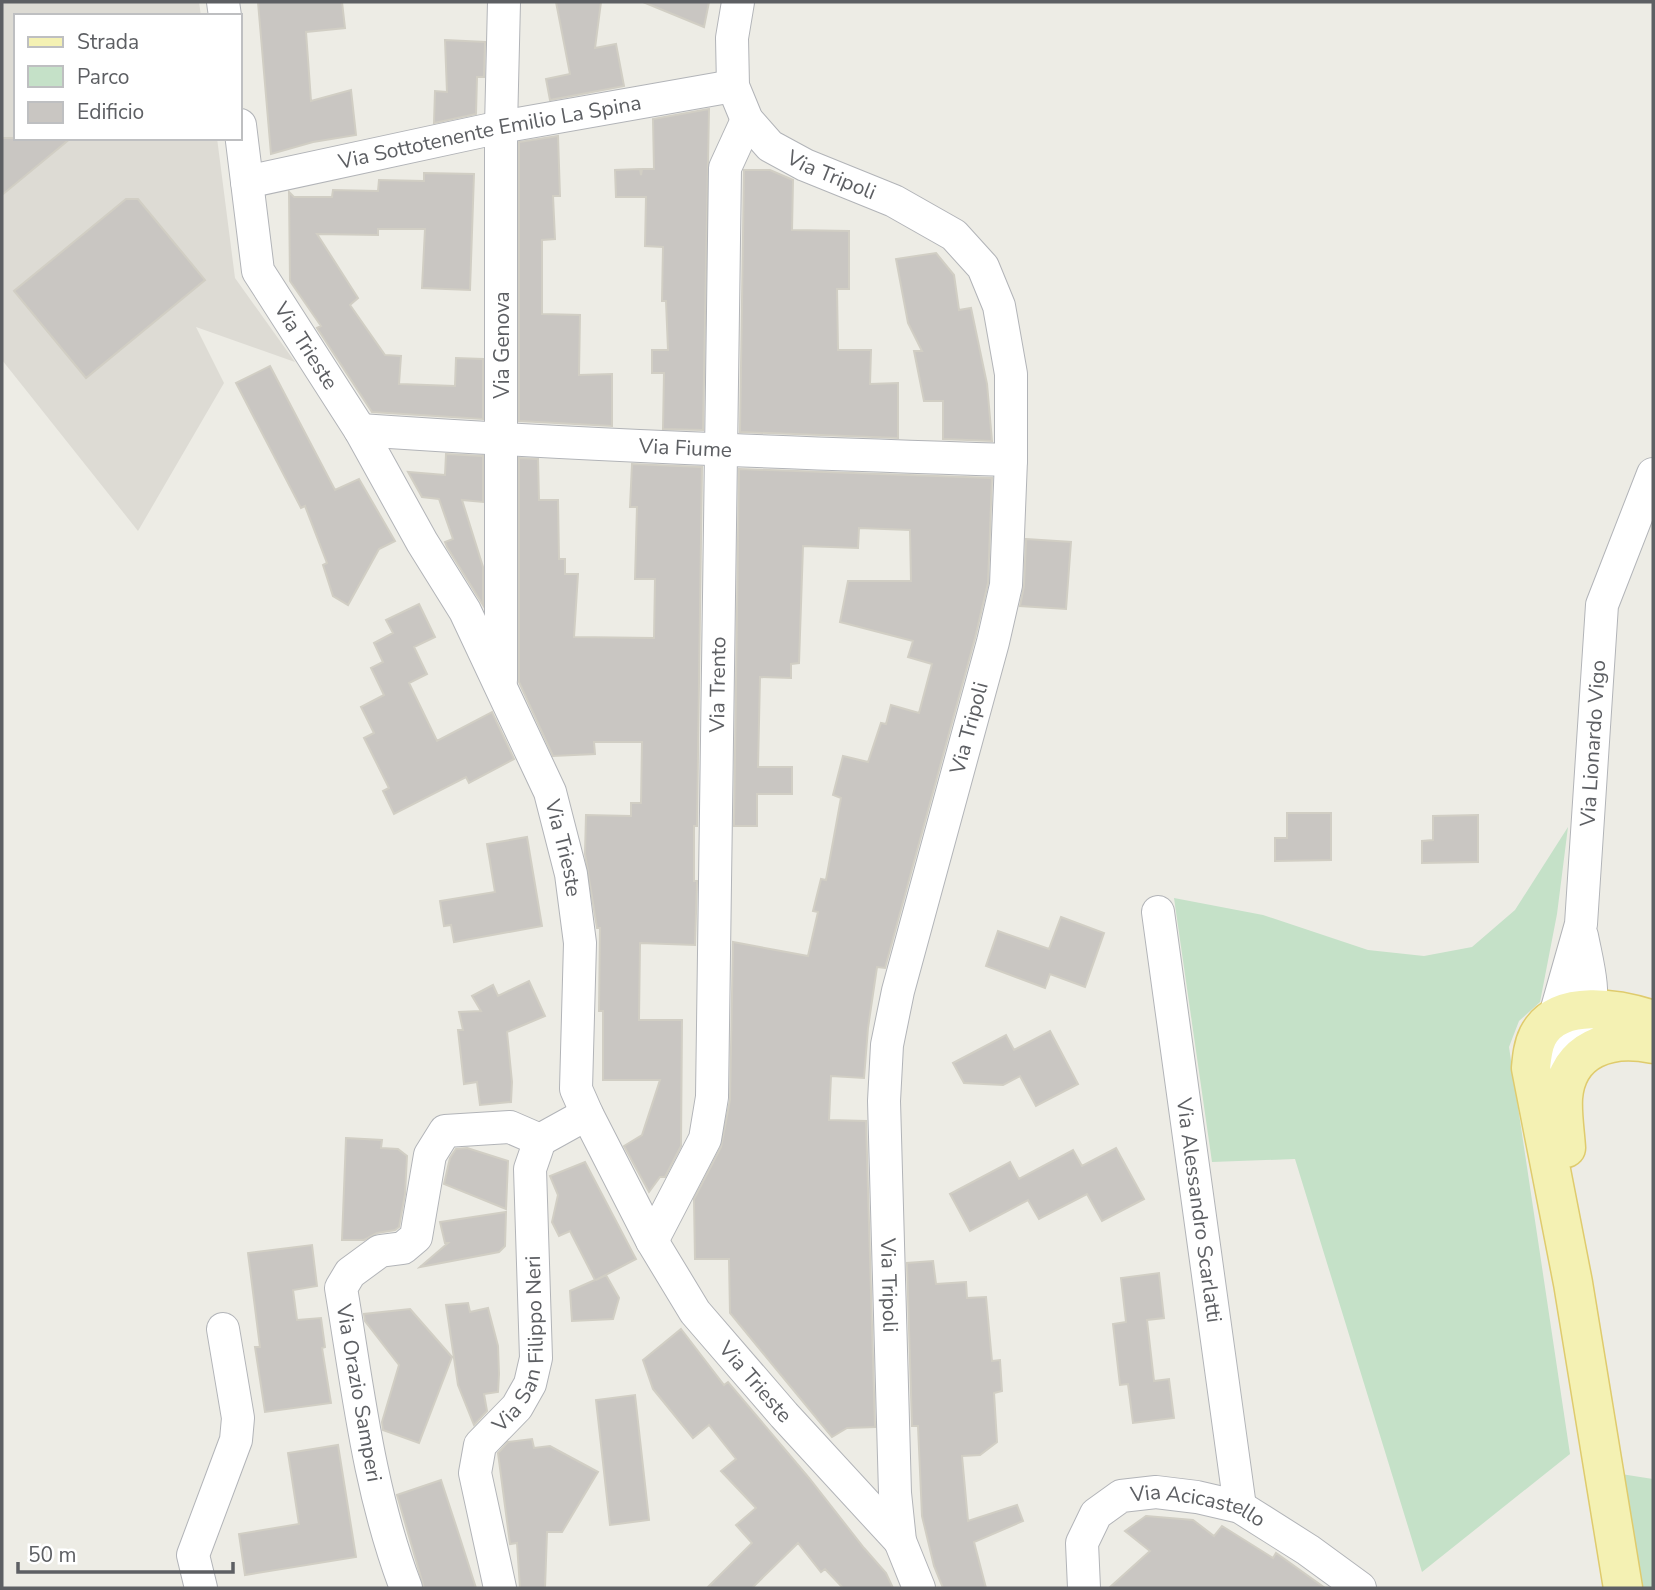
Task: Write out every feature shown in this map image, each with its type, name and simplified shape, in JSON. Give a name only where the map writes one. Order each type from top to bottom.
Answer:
[{"type":"main road","points":[[1623,1588],[1573,1283],[1531,1068],[1533,1048],[1539,1033],[1572,1014],[1614,1010],[1653,1020]]},
{"type":"main road","points":[[1573,1283],[1572,1224],[1563,1099],[1566,1082],[1574,1066],[1588,1051],[1597,1047],[1625,1040],[1653,1044]]},
{"type":"street","name":"Via Genova","points":[[501,688],[501,127],[504,2]]},
{"type":"street","name":"Via Tripoli","points":[[737,2],[732,38],[733,86],[747,120],[769,146],[805,165],[894,201],[954,235],[984,267],[999,306],[1011,374],[1012,460],[1006,585],[898,991],[887,1045],[884,1101],[894,1479],[900,1541],[919,1588]]},
{"type":"street","name":"Via Sottotenente Emilio La Spina","points":[[247,182],[501,127],[733,86]]},
{"type":"street","name":"Via Trento","points":[[652,1241],[705,1139],[712,1097],[724,168],[747,120]]},
{"type":"street","name":"Via Trieste","points":[[242,140],[258,271],[360,430],[422,542],[465,611],[550,792],[571,874],[580,943],[576,1089],[587,1114],[652,1241],[695,1312],[784,1415],[900,1541]]},
{"type":"street","name":"Via Fiume","points":[[360,430],[721,450],[1012,460]]},
{"type":"street","name":"Via Lionardo Vigo","points":[[1572,1014],[1591,999],[1580,925],[1602,605],[1653,474]]},
{"type":"street","name":"Via Alessandro Scarlatti","points":[[1158,912],[1240,1507]]},
{"type":"street","points":[[1572,1014],[1587,1020],[1577,1035],[1562,1048],[1553,1063],[1549,1087],[1551,1120],[1572,1224]]},
{"type":"street","points":[[540,1140],[587,1114]]},
{"type":"street","name":"Via Orazio Samperi","points":[[406,1588],[375,1492],[341,1288],[350,1273],[380,1251],[403,1248],[416,1237],[430,1155],[445,1132],[510,1127],[540,1140]]},
{"type":"street","name":"Via San Filippo Neri","points":[[500,1588],[475,1473],[480,1445],[517,1407],[530,1384],[536,1358],[530,1169],[540,1140]]},
{"type":"street","points":[[201,1588],[193,1555],[236,1440],[238,1418],[223,1329]]},
{"type":"street","name":"Via Acicastello","points":[[1084,1588],[1082,1543],[1096,1514],[1121,1496],[1156,1492],[1197,1497],[1240,1507],[1308,1550],[1360,1588]]},
{"type":"shaded area","points":[[2,2],[199,2],[201,14],[14,14],[14,140],[217,140],[235,278],[295,362],[196,327],[224,383],[138,531],[2,360]]},
{"type":"green space","points":[[1568,827],[1557,914],[1540,1002],[1519,1021],[1509,1047],[1570,1454],[1422,1572],[1295,1159],[1212,1162],[1174,898],[1263,915],[1368,950],[1424,956],[1472,947],[1515,910]]},
{"type":"green space","points":[[1621,1474],[1653,1479],[1653,1588],[1639,1588]]},
{"type":"building","points":[[258,2],[342,2],[345,28],[306,32],[311,101],[351,90],[356,135],[313,142],[271,154]]},
{"type":"building","points":[[556,2],[601,2],[595,48],[616,44],[624,86],[550,100],[546,79],[570,74]]},
{"type":"building","points":[[643,2],[709,2],[704,27]]},
{"type":"building","points":[[445,40],[485,42],[484,77],[477,77],[476,114],[434,123],[435,91],[447,92]]},
{"type":"building","points":[[709,109],[703,430],[663,429],[664,373],[652,373],[652,350],[668,350],[666,301],[662,301],[663,247],[645,246],[646,197],[616,197],[615,170],[640,169],[641,175],[642,169],[654,169],[653,119]]},
{"type":"building","points":[[558,136],[560,196],[553,196],[555,239],[542,240],[542,314],[580,315],[579,375],[612,374],[612,426],[519,421],[519,142]]},
{"type":"building","points":[[2,138],[69,140],[2,195]]},
{"type":"building","points":[[744,170],[770,170],[793,180],[792,230],[849,231],[849,289],[837,289],[838,350],[871,350],[870,384],[898,383],[898,438],[740,432]]},
{"type":"building","points":[[424,173],[474,174],[470,290],[422,288],[425,229],[378,229],[378,235],[317,234],[358,298],[350,305],[385,355],[401,356],[399,384],[455,386],[456,358],[483,359],[483,419],[372,412],[317,328],[321,326],[290,281],[289,192],[294,197],[332,197],[333,190],[378,191],[379,180],[424,181]]},
{"type":"building","points":[[126,199],[138,199],[205,280],[86,378],[14,291]]},
{"type":"building","points":[[936,253],[954,275],[959,310],[971,308],[987,384],[992,441],[943,439],[943,401],[924,401],[914,351],[922,351],[908,323],[896,259]]},
{"type":"building","points":[[270,366],[335,490],[359,479],[395,541],[379,549],[348,605],[333,596],[323,565],[327,563],[305,506],[301,508],[236,383]]},
{"type":"building","points":[[446,454],[483,456],[483,502],[462,500],[483,567],[483,605],[447,547],[445,542],[453,539],[439,499],[422,497],[408,472],[445,475]]},
{"type":"building","points":[[519,458],[538,459],[539,500],[558,500],[559,559],[565,559],[565,574],[578,574],[574,637],[654,638],[655,579],[635,579],[637,507],[630,507],[632,464],[702,467],[697,826],[694,826],[694,881],[697,881],[695,945],[640,943],[639,1020],[682,1020],[681,1146],[665,1177],[660,1177],[649,1192],[624,1146],[642,1135],[660,1080],[603,1080],[603,1011],[599,1011],[600,928],[597,928],[585,854],[586,815],[631,816],[631,803],[641,803],[642,742],[594,742],[595,754],[553,756],[519,682]]},
{"type":"building","points":[[739,469],[992,478],[988,583],[885,968],[877,967],[864,1078],[831,1076],[829,1120],[866,1121],[875,1427],[847,1428],[832,1437],[730,1313],[729,1259],[695,1259],[694,1199],[721,1147],[730,1100],[733,942],[808,956],[818,912],[813,911],[821,879],[826,880],[841,798],[833,795],[843,756],[868,762],[881,723],[886,724],[891,705],[919,713],[932,664],[908,657],[913,641],[840,622],[848,581],[911,581],[910,530],[859,528],[858,548],[803,546],[799,663],[791,664],[791,678],[760,677],[758,767],[792,767],[792,794],[757,794],[757,826],[734,826]]},
{"type":"building","points":[[1026,539],[1071,542],[1066,609],[1020,606],[1024,586]]},
{"type":"building","points":[[419,604],[435,637],[414,647],[427,674],[409,683],[437,741],[492,712],[514,759],[469,783],[466,777],[394,814],[383,791],[389,788],[364,738],[374,733],[361,707],[384,695],[371,668],[383,662],[374,643],[393,633],[386,620]]},
{"type":"building","points":[[1287,813],[1331,813],[1331,860],[1275,861],[1275,838],[1287,838]]},
{"type":"building","points":[[1478,815],[1478,862],[1422,863],[1422,841],[1433,840],[1433,816]]},
{"type":"building","points":[[527,837],[542,926],[454,942],[451,925],[444,926],[440,901],[495,892],[487,844]]},
{"type":"building","points":[[1061,917],[1104,933],[1085,987],[1050,974],[1045,988],[986,966],[998,931],[1049,949]]},
{"type":"building","points":[[529,981],[545,1016],[507,1032],[512,1082],[511,1102],[480,1105],[477,1082],[464,1084],[458,1030],[463,1030],[459,1012],[481,1011],[472,996],[493,985],[498,996]]},
{"type":"building","points":[[1050,1031],[1078,1084],[1036,1106],[1020,1076],[1003,1085],[964,1083],[953,1063],[1006,1035],[1014,1050]]},
{"type":"building","points":[[346,1138],[382,1140],[381,1148],[398,1149],[407,1156],[405,1194],[399,1227],[395,1230],[377,1233],[364,1240],[342,1240]]},
{"type":"building","points":[[467,1148],[508,1161],[506,1209],[444,1184],[450,1158],[456,1149]]},
{"type":"building","points":[[1116,1148],[1144,1199],[1102,1221],[1087,1194],[1039,1219],[1028,1200],[970,1231],[950,1194],[1010,1162],[1019,1179],[1073,1150],[1082,1166]]},
{"type":"building","points":[[585,1162],[636,1259],[596,1280],[606,1275],[619,1298],[613,1319],[572,1321],[570,1291],[595,1280],[570,1231],[559,1236],[552,1222],[558,1195],[550,1176]]},
{"type":"building","points":[[506,1212],[505,1246],[499,1252],[420,1267],[448,1243],[445,1243],[440,1222]]},
{"type":"building","points":[[312,1245],[317,1286],[293,1290],[297,1320],[321,1318],[325,1347],[322,1348],[331,1403],[265,1412],[255,1347],[260,1347],[248,1253]]},
{"type":"building","points":[[933,1261],[936,1284],[966,1282],[967,1298],[986,1297],[992,1361],[1000,1360],[1002,1391],[994,1393],[997,1442],[980,1455],[962,1456],[968,1521],[1017,1505],[1023,1521],[974,1542],[986,1588],[943,1588],[934,1566],[922,1516],[918,1426],[912,1426],[907,1263]]},
{"type":"building","points":[[1159,1273],[1164,1318],[1147,1320],[1154,1381],[1169,1379],[1174,1418],[1133,1423],[1128,1384],[1120,1385],[1113,1324],[1126,1322],[1121,1278]]},
{"type":"building","points":[[468,1303],[470,1312],[488,1308],[498,1346],[498,1392],[484,1394],[487,1411],[474,1425],[458,1385],[446,1305]]},
{"type":"building","points":[[410,1309],[452,1357],[419,1443],[383,1430],[382,1422],[399,1365],[365,1321],[364,1314]]},
{"type":"building","points":[[681,1329],[724,1385],[728,1382],[809,1478],[886,1573],[893,1588],[843,1588],[825,1569],[821,1572],[798,1543],[752,1588],[707,1588],[752,1543],[736,1525],[756,1508],[721,1471],[736,1459],[709,1425],[693,1438],[653,1389],[643,1360]]},
{"type":"building","points":[[635,1395],[649,1520],[610,1525],[596,1400]]},
{"type":"building","points":[[532,1439],[534,1448],[550,1446],[598,1472],[562,1532],[547,1532],[545,1588],[520,1588],[517,1543],[510,1544],[498,1453],[508,1442]]},
{"type":"building","points":[[338,1445],[356,1557],[245,1575],[239,1534],[299,1524],[288,1453]]},
{"type":"building","points":[[441,1480],[476,1588],[424,1588],[397,1495]]},
{"type":"building","points":[[1146,1516],[1193,1520],[1214,1536],[1222,1526],[1273,1558],[1276,1553],[1325,1588],[1109,1588],[1150,1551],[1125,1531]]}]
